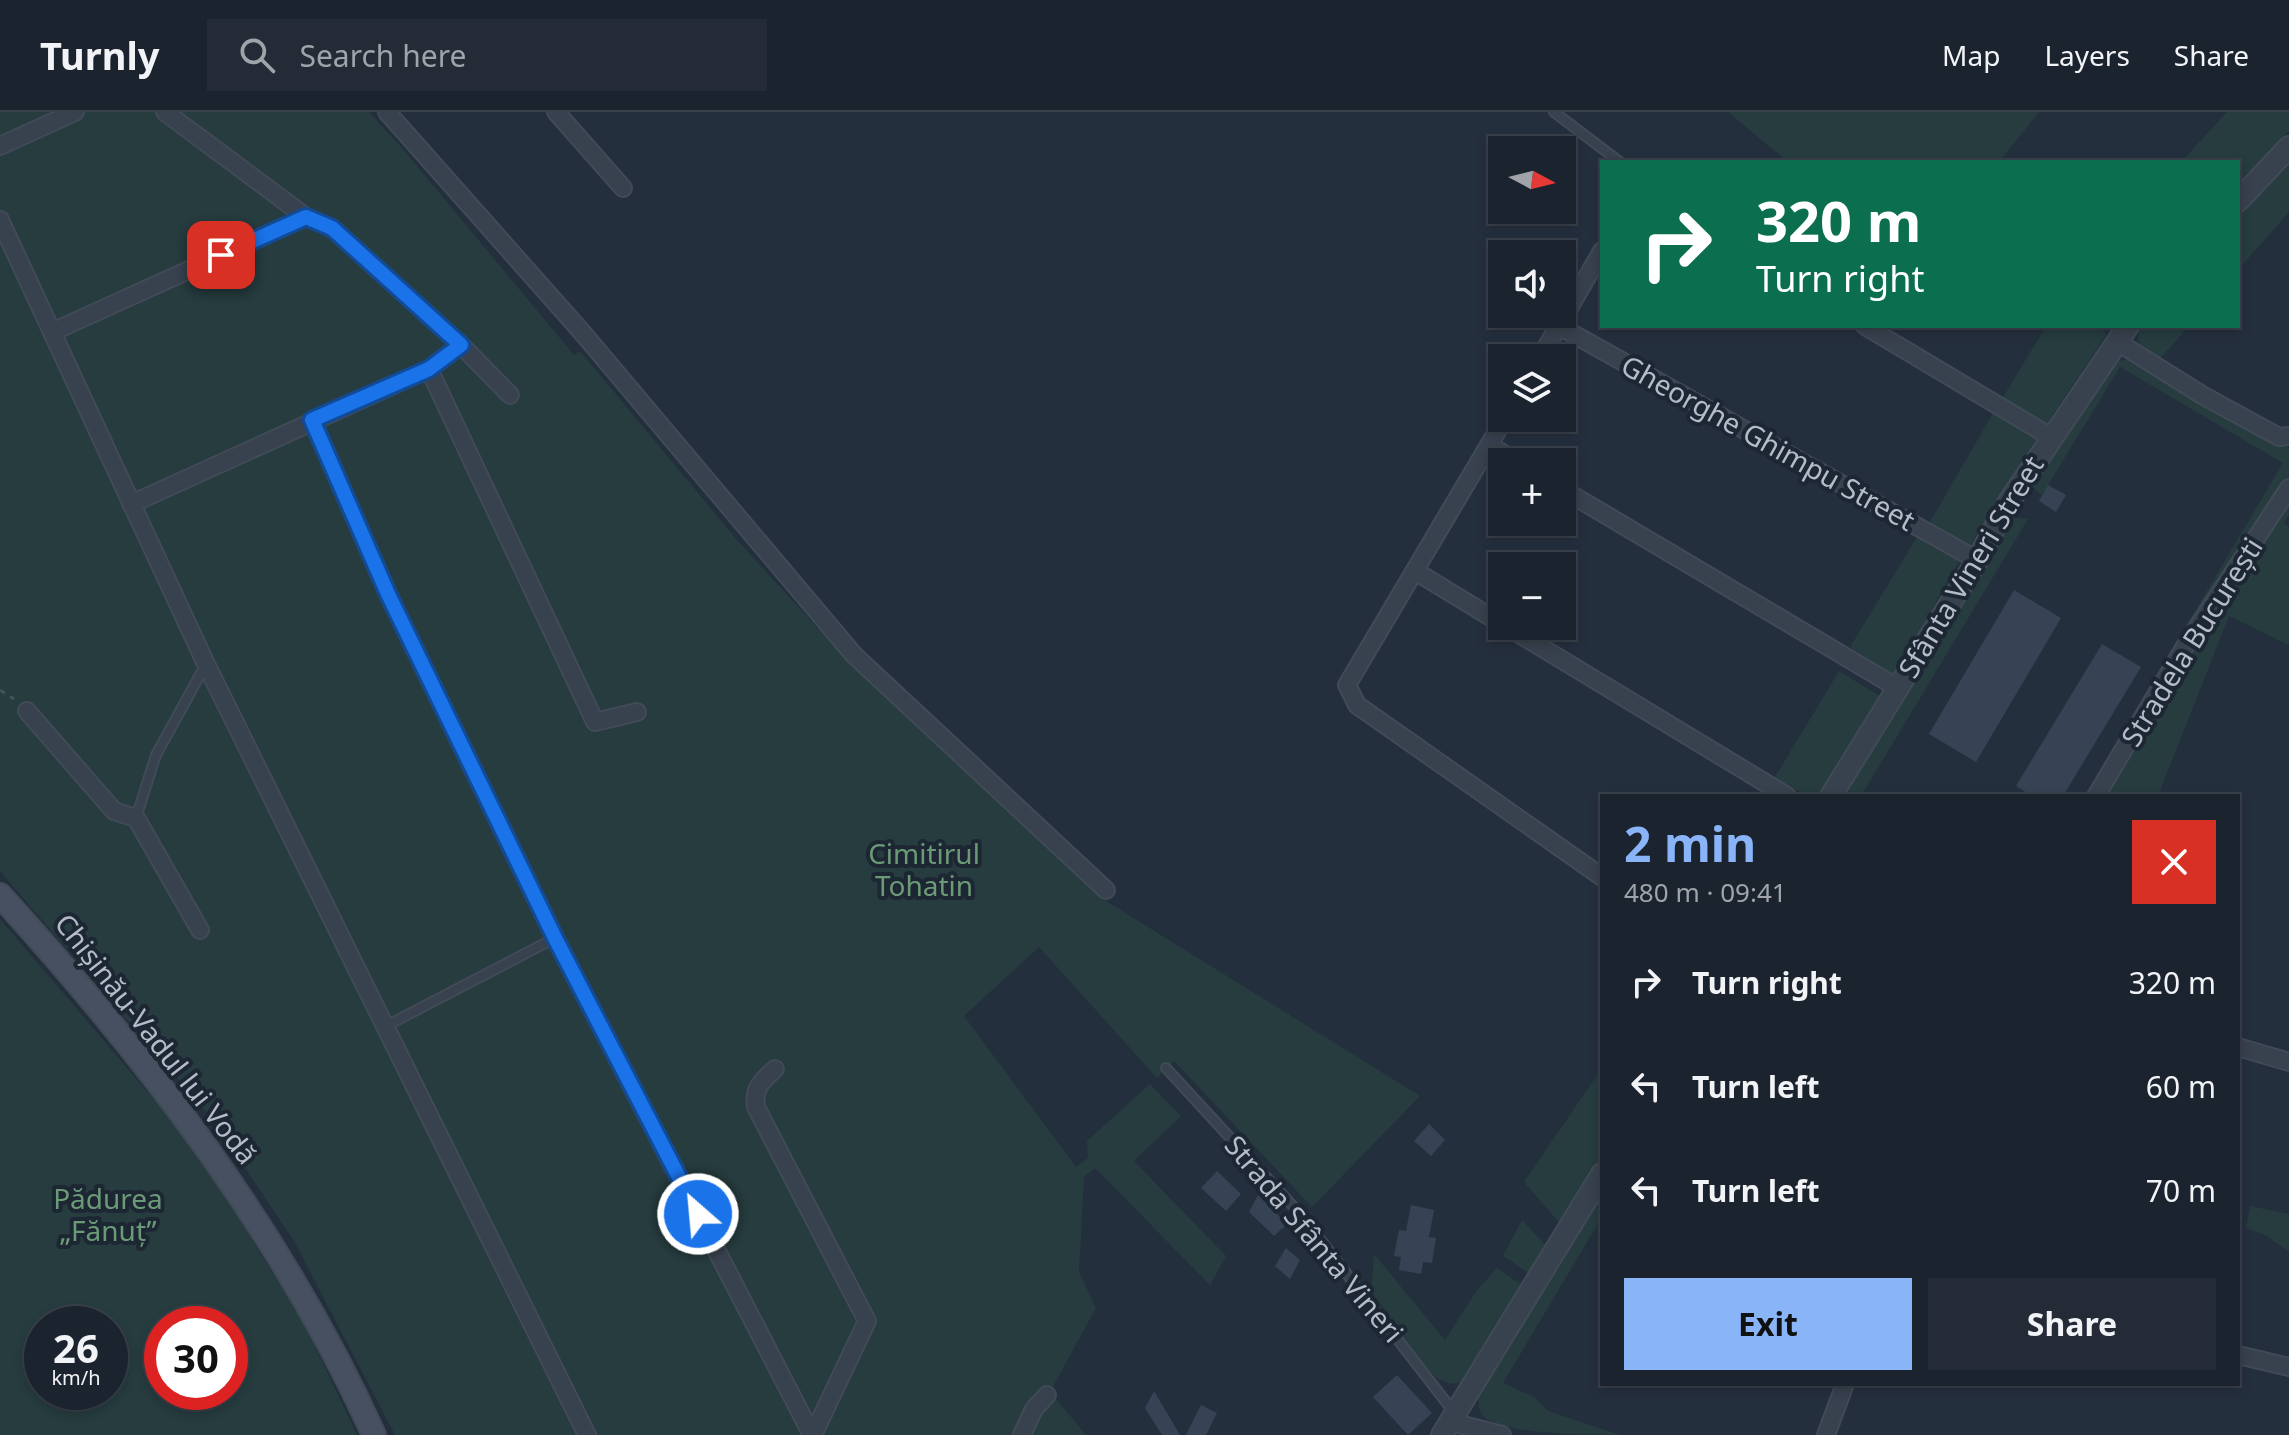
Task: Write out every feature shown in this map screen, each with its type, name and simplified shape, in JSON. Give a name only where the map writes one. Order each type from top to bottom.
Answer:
[{"type":"main road","name":"Chișinău-Vadul lui Vodă","points":[[0,895],[93,998],[212,1154],[320,1327],[374,1435]]},
{"type":"street","points":[[0,146],[75,112]]},
{"type":"street","points":[[165,112],[306,217],[332,228],[461,345],[510,395]]},
{"type":"street","points":[[387,112],[581,331],[854,655],[1106,890]]},
{"type":"street","points":[[556,112],[623,188]]},
{"type":"street","points":[[2240,199],[2289,147]]},
{"type":"street","points":[[52,332],[306,217]]},
{"type":"street","points":[[0,220],[206,664],[587,1435]]},
{"type":"street","points":[[1576,296],[1600,254]]},
{"type":"street","name":"Gheorghe Ghimpu Street","points":[[1563,328],[1977,560]]},
{"type":"street","points":[[1868,328],[2051,437]]},
{"type":"street","points":[[2119,334],[2228,409],[2279,437],[2289,436]]},
{"type":"street","name":"Sfânta Vineri Street","points":[[1832,794],[1977,560],[2010,500],[2119,334]]},
{"type":"street","points":[[131,504],[429,369],[461,345]]},
{"type":"street","points":[[429,369],[595,722],[637,712]]},
{"type":"street","points":[[312,420],[388,594],[555,938],[813,1435]]},
{"type":"street","points":[[1497,432],[1347,685],[1357,705],[1600,876]]},
{"type":"street","points":[[1489,445],[1494,448]]},
{"type":"street","name":"Stradela București","points":[[2097,794],[2184,648],[2289,488]]},
{"type":"street","points":[[1576,497],[1898,688]]},
{"type":"street","points":[[1415,571],[1488,615]]},
{"type":"street","points":[[1529,640],[1784,794]]},
{"type":"street","points":[[27,711],[114,811],[136,818],[200,930]]},
{"type":"street","points":[[2240,1048],[2289,1062]]},
{"type":"street","points":[[775,1069],[761,1082],[754,1095],[756,1107],[867,1321],[813,1435]]},
{"type":"street","points":[[1502,1435],[1449,1424],[1600,1177]]},
{"type":"street","points":[[2240,1355],[2289,1367]]},
{"type":"street","points":[[1826,1435],[1844,1386]]},
{"type":"street","points":[[1022,1435],[1034,1409],[1047,1395]]},
{"type":"lane","points":[[1554,112],[1617,160]]},
{"type":"lane","points":[[136,818],[156,755],[206,664]]},
{"type":"lane","points":[[386,1026],[555,938]]},
{"type":"lane","name":"Strada Sfânta Vineri","points":[[1166,1068],[1302,1216],[1449,1424]]},
{"type":"green space","name":"Cimitirul Tohatin","points":[[0,112],[369,112],[574,355],[580,351],[738,541],[835,647],[1098,896],[1420,1096],[1312,1207],[1174,1061],[1157,1078],[1039,947],[964,1016],[1076,1167],[1088,1158],[1087,1141],[1150,1084],[1181,1116],[1134,1161],[1226,1256],[1210,1285],[1095,1168],[1084,1177],[1079,1272],[1096,1308],[1050,1392],[1086,1435],[395,1435],[294,1241],[213,1120],[0,871]]},
{"type":"green space","points":[[1728,112],[2039,112],[2001,160],[1786,160]]},
{"type":"green space","points":[[2227,112],[2289,112],[2289,131],[2240,181],[2240,160],[2183,160]]},
{"type":"green space","points":[[2289,158],[2289,212],[2240,268],[2240,211]]},
{"type":"green space","points":[[2045,328],[2102,328],[2106,335],[2046,425],[2002,399]]},
{"type":"green space","points":[[2140,328],[2187,328],[2157,362],[2141,347]]},
{"type":"green space","points":[[2113,362],[2137,362],[2289,448],[2289,515],[2284,523],[2289,527],[2289,645],[2229,616],[2159,794],[2086,794],[2283,463],[2120,367],[2042,495],[2033,488],[2032,481]]},
{"type":"green space","points":[[1993,413],[2036,439],[1970,546],[1930,522]]},
{"type":"green space","points":[[2011,517],[2028,519],[1862,794],[1851,794],[1847,787]]},
{"type":"green space","points":[[1917,537],[1959,561],[1894,675],[1850,647]]},
{"type":"green space","points":[[1839,671],[1880,696],[1820,794],[1803,794],[1775,777]]},
{"type":"green space","name":"Pădurea „Fănuț”","points":[[0,919],[192,1144],[304,1323],[357,1435],[0,1435]]},
{"type":"green space","points":[[1600,1071],[1600,1160],[1561,1225],[1524,1182]]},
{"type":"green space","points":[[1600,1193],[1600,1220],[1503,1383],[1534,1397],[1548,1411],[1620,1435],[1526,1430],[1492,1422],[1482,1415],[1479,1407],[1481,1384]]},
{"type":"green space","points":[[2250,1206],[2289,1214],[2289,1252],[2267,1236],[2246,1228]]},
{"type":"green space","points":[[1522,1220],[1547,1247],[1530,1274],[1503,1256]]},
{"type":"green space","points":[[1374,1254],[1445,1340],[1477,1290],[1497,1268],[1523,1286],[1466,1381],[1451,1384],[1438,1379],[1418,1359],[1371,1291]]},
{"type":"building","points":[[2048,485],[2066,495],[2056,512],[2039,501]]},
{"type":"building","points":[[2014,590],[2061,618],[1976,762],[1929,734]]},
{"type":"building","points":[[2102,644],[2141,667],[2064,794],[2029,794],[2016,786]]},
{"type":"building","points":[[1429,1124],[1445,1140],[1431,1156],[1414,1141]]},
{"type":"building","points":[[1217,1171],[1241,1194],[1226,1211],[1201,1188]]},
{"type":"building","points":[[1258,1195],[1287,1224],[1274,1236],[1249,1212]]},
{"type":"building","points":[[1411,1205],[1434,1210],[1429,1237],[1436,1238],[1432,1263],[1423,1262],[1421,1274],[1399,1270],[1401,1257],[1394,1256],[1399,1230],[1406,1231]]},
{"type":"building","points":[[1286,1248],[1300,1260],[1290,1279],[1275,1266]]},
{"type":"building","points":[[1397,1375],[1432,1413],[1408,1435],[1373,1397]]},
{"type":"building","points":[[1154,1391],[1180,1435],[1162,1435],[1145,1408]]},
{"type":"building","points":[[1201,1405],[1217,1413],[1206,1435],[1186,1435]]},
{"type":"route","points":[[221,255],[306,217],[332,228],[461,345],[429,369],[312,420],[388,594],[555,938],[698,1214]]}]
